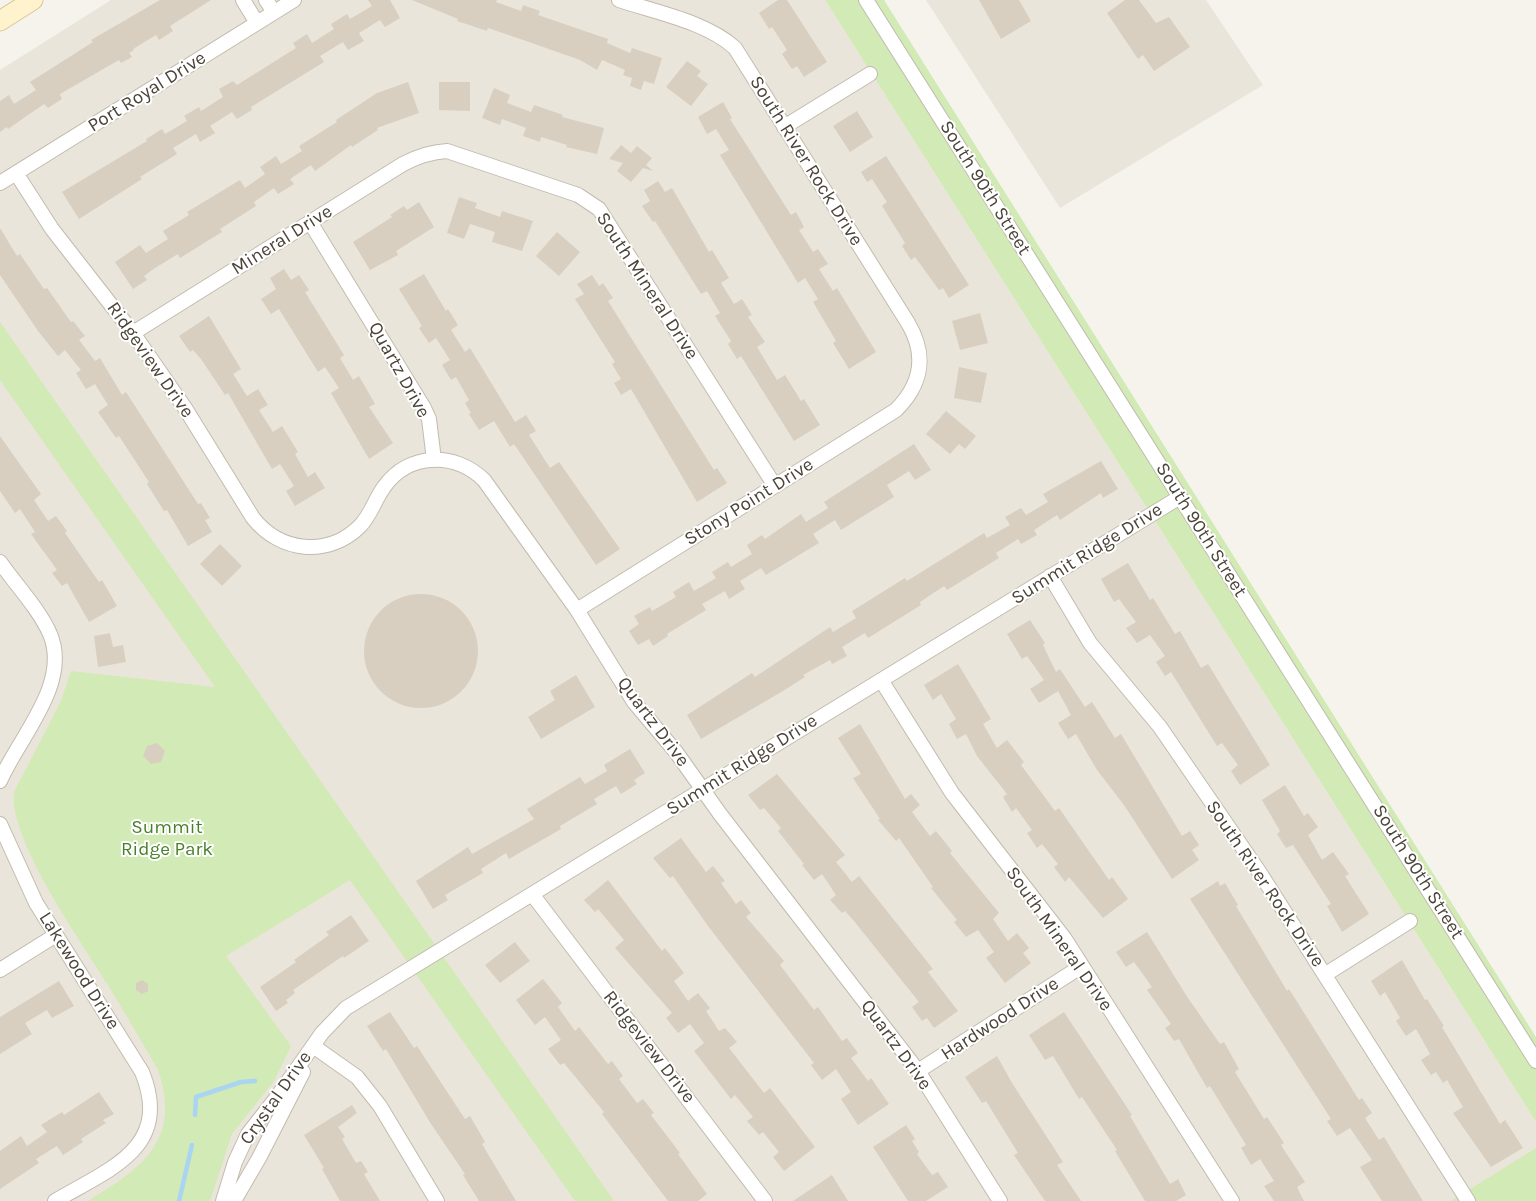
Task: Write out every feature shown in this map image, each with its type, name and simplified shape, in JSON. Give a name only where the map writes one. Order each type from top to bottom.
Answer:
[{"type":"main road","points":[[0,21],[33,0]]},
{"type":"street","points":[[243,0],[257,23]]},
{"type":"street","points":[[266,0],[274,12]]},
{"type":"street","name":"Port Royal Drive","points":[[0,183],[294,0]]},
{"type":"street","name":"South River Rock Drive","points":[[619,0],[705,29],[726,40],[735,48],[913,332],[919,355],[914,388]]},
{"type":"street","name":"South 90th Street","points":[[866,0],[1536,1061]]},
{"type":"street","points":[[784,127],[870,74]]},
{"type":"street","name":"South Mineral Drive","points":[[433,152],[447,151],[578,195],[599,209],[775,486]]},
{"type":"street","name":"Mineral Drive","points":[[132,333],[403,164],[433,152]]},
{"type":"street","name":"Ridgeview Drive","points":[[16,173],[52,229],[132,333],[208,444],[253,518],[262,529],[284,543],[299,547],[314,548],[341,540],[362,524],[392,477],[416,463],[434,460]]},
{"type":"street","name":"Quartz Drive","points":[[310,222],[424,408],[429,419],[434,460],[460,462],[473,469],[484,480],[577,610],[634,702],[676,752],[918,1071],[1000,1201]]},
{"type":"street","name":"Stony Point Drive","points":[[577,610],[896,410],[914,388]]},
{"type":"street","name":"Summit Ridge Drive","points":[[313,1046],[334,1019],[362,998],[1180,496]]},
{"type":"street","points":[[0,562],[49,632],[56,654],[53,678],[46,696],[0,781]]},
{"type":"street","name":"South River Rock Drive","points":[[1050,576],[1090,642],[1160,727],[1260,873],[1326,974],[1468,1201]]},
{"type":"street","name":"South Mineral Drive","points":[[882,680],[952,793],[1052,922],[1082,966],[1232,1201]]},
{"type":"street","name":"Lakewood Drive","points":[[0,824],[28,888],[142,1072],[150,1099],[150,1118],[141,1143],[130,1155],[55,1201]]},
{"type":"street","name":"Ridgeview Drive","points":[[532,894],[759,1199]]},
{"type":"street","points":[[1326,974],[1410,921]]},
{"type":"street","points":[[0,970],[56,935]]},
{"type":"street","name":"Hardwood Drive","points":[[918,1071],[1082,966]]},
{"type":"street","points":[[313,1046],[356,1077],[380,1106],[438,1201]]},
{"type":"street","name":"Crystal Drive","points":[[223,1201],[235,1162],[248,1134],[313,1046]]},
{"type":"street","name":"Crystal Drive","points":[[234,1201],[260,1158],[292,1096],[313,1046]]},
{"type":"shaded area","points":[[111,0],[825,0],[1536,1122],[1536,1201],[0,1201],[0,70]]},
{"type":"shaded area","points":[[926,0],[1206,0],[1263,85],[1060,208]]},
{"type":"green space","points":[[825,0],[884,0],[1536,1037],[1536,1122]]},
{"type":"green space","name":"Summit Ridge Park","points":[[0,322],[614,1201],[575,1201],[350,880],[226,956],[291,1046],[274,1081],[232,1134],[210,1201],[88,1201],[125,1177],[152,1150],[161,1134],[165,1116],[164,1095],[158,1070],[108,985],[65,918],[34,863],[22,836],[15,812],[14,792],[61,701],[71,671],[215,687],[0,380]]},
{"type":"green space","points":[[1536,1148],[1536,1201],[1451,1201]]},
{"type":"building","points":[[160,0],[211,0],[170,26],[173,31],[159,40],[156,35],[133,49],[129,53],[132,57],[121,63],[119,60],[60,94],[62,99],[48,108],[44,104],[8,129],[7,127],[0,132],[0,101],[9,95],[14,104],[36,90],[30,82],[93,42],[91,40]]},
{"type":"building","points":[[368,0],[390,0],[400,18],[385,27],[380,20],[359,33],[364,41],[348,50],[343,42],[320,56],[324,62],[251,107],[252,110],[237,119],[232,112],[210,126],[215,133],[200,142],[196,134],[173,148],[177,154],[79,219],[62,192],[147,141],[146,139],[162,129],[165,134],[187,121],[184,116],[199,107],[201,111],[223,97],[219,89],[233,81],[237,85],[296,48],[293,43],[307,34],[312,43],[334,29],[331,24],[347,14],[350,19],[372,6]]},
{"type":"building","points":[[412,0],[497,0],[496,2],[521,11],[523,5],[540,11],[538,15],[608,39],[607,43],[630,53],[632,48],[662,58],[654,84],[644,81],[641,90],[630,86],[632,78],[623,75],[625,70],[602,60],[597,70],[580,60],[529,42],[488,28],[487,31],[457,21],[458,19]]},
{"type":"building","points":[[778,0],[787,0],[827,62],[804,77],[797,66],[792,69],[782,54],[787,50],[772,27],[769,29],[759,13]]},
{"type":"building","points":[[979,0],[1019,0],[1031,21],[1001,39]]},
{"type":"building","points":[[1125,0],[1139,0],[1156,23],[1169,17],[1190,47],[1154,71],[1143,55],[1138,59],[1107,13]]},
{"type":"building","points":[[687,61],[701,71],[697,76],[708,84],[691,106],[666,87]]},
{"type":"building","points":[[408,82],[419,113],[377,128],[378,130],[352,147],[351,145],[315,171],[311,165],[290,179],[294,184],[278,194],[274,188],[254,202],[256,206],[220,229],[222,232],[180,258],[178,254],[155,268],[144,276],[147,280],[133,289],[115,262],[140,245],[146,253],[168,239],[163,231],[189,215],[187,212],[240,180],[245,188],[265,174],[260,167],[276,156],[281,164],[302,151],[299,146],[337,122],[336,120],[377,93]]},
{"type":"building","points":[[439,82],[470,82],[470,111],[439,110]]},
{"type":"building","points":[[494,88],[510,95],[507,103],[531,112],[534,105],[563,115],[562,117],[604,128],[597,154],[566,147],[567,145],[541,137],[540,142],[523,136],[526,128],[502,119],[500,125],[482,118]]},
{"type":"building","points":[[723,102],[732,118],[730,119],[791,215],[796,212],[804,227],[799,230],[813,252],[818,249],[828,264],[819,269],[833,291],[837,288],[876,352],[849,369],[833,343],[836,341],[813,302],[818,299],[805,278],[798,283],[720,155],[729,150],[716,129],[707,134],[698,117]]},
{"type":"building","points":[[857,111],[873,137],[850,152],[833,126]]},
{"type":"building","points":[[621,145],[631,153],[637,146],[652,158],[646,165],[653,171],[643,168],[631,182],[617,171],[623,163],[609,159]]},
{"type":"building","points":[[886,156],[969,285],[949,298],[943,288],[939,290],[915,257],[911,260],[902,246],[905,243],[882,206],[887,202],[872,179],[867,182],[861,172]]},
{"type":"building","points":[[658,181],[665,192],[672,188],[709,252],[712,250],[729,278],[721,283],[734,304],[742,299],[752,315],[748,317],[765,342],[757,347],[777,380],[785,375],[801,401],[804,399],[820,425],[794,441],[741,356],[737,359],[728,344],[731,341],[715,316],[720,313],[707,291],[701,294],[655,221],[653,222],[642,206],[650,201],[644,190]]},
{"type":"building","points":[[459,197],[477,203],[475,208],[500,217],[502,211],[533,221],[522,251],[492,242],[495,232],[470,224],[464,239],[447,233]]},
{"type":"building","points":[[419,202],[434,227],[396,251],[398,255],[370,270],[353,242],[392,217],[390,215],[404,206],[407,210]]},
{"type":"building","points":[[0,228],[17,256],[20,254],[44,289],[47,288],[71,322],[73,321],[85,336],[79,340],[95,361],[100,358],[122,395],[126,392],[198,504],[201,503],[210,518],[205,520],[212,532],[188,546],[167,510],[164,511],[147,484],[149,482],[119,436],[116,438],[98,412],[108,405],[95,384],[86,389],[76,373],[81,370],[65,350],[58,356],[38,331],[0,275]]},
{"type":"building","points":[[557,232],[580,252],[559,276],[536,256]]},
{"type":"building","points":[[284,269],[291,280],[299,275],[309,290],[305,292],[344,355],[340,358],[353,380],[359,376],[375,404],[369,407],[393,443],[369,459],[331,393],[339,388],[325,367],[318,372],[279,309],[271,314],[261,299],[276,289],[270,278]]},
{"type":"building","points":[[424,274],[446,311],[448,309],[458,325],[451,330],[465,352],[470,348],[515,422],[526,415],[536,431],[529,435],[550,468],[559,462],[620,549],[596,565],[514,444],[510,447],[494,421],[479,430],[469,414],[471,413],[465,403],[469,400],[456,377],[451,380],[442,365],[450,360],[436,338],[429,343],[419,328],[422,326],[399,289]]},
{"type":"building","points":[[592,275],[599,286],[603,283],[613,298],[608,301],[714,470],[717,468],[727,483],[697,502],[631,389],[621,395],[614,383],[621,379],[612,364],[615,362],[575,299],[584,294],[577,284]]},
{"type":"building","points":[[980,313],[988,343],[960,350],[952,321]]},
{"type":"building","points":[[209,316],[241,369],[233,374],[247,396],[258,389],[268,405],[259,410],[273,432],[282,426],[298,452],[295,454],[308,477],[315,472],[325,488],[295,506],[286,491],[294,486],[280,464],[272,469],[228,393],[225,395],[201,359],[193,350],[190,352],[179,336]]},
{"type":"building","points":[[959,367],[987,373],[981,403],[954,398]]},
{"type":"building","points":[[946,411],[976,436],[965,449],[959,444],[950,454],[926,434]]},
{"type":"building","points":[[0,436],[41,494],[34,500],[48,521],[56,516],[67,531],[65,533],[99,582],[102,580],[117,606],[89,622],[67,583],[62,586],[52,573],[57,570],[31,534],[35,532],[20,509],[15,513],[0,491]]},
{"type":"building","points":[[914,444],[931,470],[915,480],[909,471],[887,485],[894,497],[841,530],[835,520],[813,534],[819,543],[766,575],[761,568],[740,581],[745,589],[729,599],[725,591],[702,604],[706,610],[667,634],[668,636],[653,646],[649,639],[638,645],[629,631],[639,624],[634,616],[650,607],[652,611],[676,597],[673,592],[689,582],[694,591],[716,578],[712,572],[728,562],[731,567],[752,554],[747,545],[762,535],[765,539],[801,514],[806,522],[828,508],[824,502]]},
{"type":"building","points":[[1101,461],[1118,489],[1103,498],[1101,493],[1060,520],[1057,515],[1034,530],[1037,535],[1021,544],[1018,539],[996,553],[999,558],[947,590],[944,586],[920,602],[921,605],[868,638],[865,633],[842,647],[847,656],[832,664],[830,660],[803,675],[805,677],[783,691],[701,739],[687,715],[752,673],[755,677],[830,627],[833,632],[856,618],[852,611],[905,578],[907,581],[984,533],[987,538],[1010,525],[1005,517],[1021,508],[1026,515],[1048,502],[1043,494]]},
{"type":"building","points":[[220,544],[242,566],[222,586],[200,564]]},
{"type":"building","points":[[1128,563],[1150,600],[1153,598],[1175,634],[1180,631],[1201,668],[1208,664],[1270,765],[1240,785],[1231,771],[1238,765],[1222,743],[1217,746],[1171,672],[1165,676],[1156,662],[1165,656],[1150,635],[1137,643],[1126,628],[1136,622],[1119,599],[1114,602],[1101,579]]},
{"type":"building","points":[[421,594],[443,598],[461,611],[474,629],[478,651],[474,673],[461,691],[443,704],[421,708],[399,704],[381,691],[368,673],[364,651],[368,629],[381,611],[399,598]]},
{"type":"building","points":[[1030,620],[1045,643],[1043,645],[1056,672],[1060,669],[1085,707],[1092,702],[1115,738],[1121,734],[1182,836],[1190,831],[1199,845],[1192,850],[1199,860],[1172,879],[1124,805],[1097,770],[1076,734],[1068,739],[1058,723],[1071,715],[1058,691],[1039,703],[1030,689],[1044,680],[1027,656],[1022,659],[1007,634]]},
{"type":"building","points":[[110,633],[113,647],[123,645],[126,662],[98,667],[94,636]]},
{"type":"building","points":[[958,664],[991,719],[983,724],[997,748],[1007,740],[1024,762],[1021,765],[1055,811],[1059,808],[1109,880],[1112,877],[1128,899],[1103,918],[1069,877],[1065,882],[1054,867],[1058,864],[1042,844],[1037,848],[1027,833],[1032,830],[1016,808],[1012,812],[1003,797],[1007,794],[977,756],[966,734],[957,739],[949,724],[956,719],[941,694],[933,700],[924,685]]},
{"type":"building","points":[[576,675],[595,707],[541,739],[528,717],[555,700],[550,691]]},
{"type":"building","points":[[860,724],[905,799],[911,794],[920,805],[912,812],[930,836],[936,831],[952,851],[950,853],[999,913],[993,919],[1008,941],[1017,933],[1029,948],[1023,953],[1031,963],[1005,983],[986,958],[994,952],[978,930],[966,937],[954,922],[957,920],[931,888],[933,887],[899,838],[896,841],[878,820],[880,819],[853,778],[861,774],[838,738]]},
{"type":"building","points":[[157,743],[165,751],[161,762],[151,764],[143,756],[147,746]]},
{"type":"building","points":[[630,749],[645,773],[634,780],[637,784],[621,794],[616,786],[594,799],[597,804],[560,826],[561,829],[509,859],[506,853],[481,869],[483,873],[445,895],[448,900],[433,909],[416,881],[468,847],[472,854],[534,819],[527,809],[580,777],[585,784],[607,771],[604,765]]},
{"type":"building","points":[[777,774],[845,855],[836,862],[852,882],[859,876],[933,969],[928,972],[958,1011],[934,1028],[927,1018],[922,1021],[912,1007],[919,1002],[854,921],[845,911],[842,913],[830,900],[836,895],[822,874],[814,880],[778,831],[781,828],[764,808],[760,810],[748,795]]},
{"type":"building","points":[[1285,785],[1304,816],[1308,813],[1318,827],[1308,835],[1322,860],[1333,852],[1349,874],[1345,876],[1369,914],[1342,932],[1327,906],[1331,904],[1293,845],[1286,848],[1277,834],[1280,831],[1262,800]]},
{"type":"building","points":[[681,838],[706,872],[713,866],[725,881],[721,883],[736,904],[741,900],[751,913],[746,917],[784,961],[780,965],[814,1010],[818,1007],[842,1041],[847,1038],[858,1053],[851,1058],[868,1081],[871,1078],[889,1104],[858,1125],[841,1099],[851,1092],[836,1069],[822,1080],[811,1065],[814,1063],[708,926],[673,876],[670,878],[653,858]]},
{"type":"building","points":[[608,880],[662,951],[665,948],[684,973],[674,981],[688,1001],[698,993],[710,1008],[706,1011],[719,1031],[725,1028],[737,1042],[729,1048],[764,1093],[770,1088],[815,1147],[784,1171],[773,1157],[779,1152],[763,1132],[759,1135],[747,1121],[753,1117],[735,1095],[731,1099],[694,1051],[704,1043],[690,1024],[678,1033],[666,1018],[672,1013],[615,948],[624,940],[598,909],[595,912],[584,900]]},
{"type":"building","points":[[1218,881],[1220,886],[1225,883],[1238,905],[1236,906],[1287,991],[1289,989],[1359,1100],[1362,1098],[1372,1113],[1365,1118],[1379,1140],[1384,1137],[1423,1201],[1382,1201],[1360,1167],[1372,1160],[1350,1128],[1337,1136],[1327,1121],[1331,1119],[1190,899]]},
{"type":"building","points":[[351,915],[369,941],[293,990],[295,993],[286,1000],[288,1003],[276,1011],[260,987],[296,962],[294,960],[329,935],[326,932]]},
{"type":"building","points":[[1147,932],[1186,995],[1220,1044],[1224,1042],[1239,1069],[1235,1072],[1264,1119],[1267,1117],[1284,1143],[1281,1145],[1305,1182],[1297,1187],[1304,1201],[1274,1201],[1264,1186],[1274,1181],[1260,1159],[1251,1165],[1241,1148],[1246,1145],[1210,1086],[1207,1088],[1179,1039],[1174,1041],[1165,1028],[1171,1024],[1147,990],[1152,987],[1134,962],[1126,967],[1116,952]]},
{"type":"building","points":[[515,942],[530,961],[500,983],[485,965]]},
{"type":"building","points":[[1402,960],[1425,1000],[1427,999],[1444,1026],[1442,1027],[1500,1124],[1505,1120],[1523,1148],[1491,1167],[1453,1113],[1463,1107],[1447,1080],[1443,1083],[1436,1072],[1431,1075],[1421,1060],[1430,1054],[1416,1029],[1406,1036],[1396,1021],[1400,1018],[1385,992],[1380,996],[1371,981]]},
{"type":"building","points":[[543,979],[562,1003],[558,1007],[575,1031],[579,1027],[608,1064],[612,1061],[623,1076],[619,1079],[637,1103],[643,1099],[654,1113],[651,1115],[680,1153],[678,1154],[707,1194],[698,1201],[668,1201],[602,1114],[604,1112],[564,1063],[560,1065],[548,1049],[561,1040],[545,1017],[535,1025],[516,1000]]},
{"type":"building","points":[[142,980],[148,984],[148,991],[142,994],[136,990],[136,983]]},
{"type":"building","points":[[59,981],[74,1006],[52,1018],[47,1010],[25,1023],[32,1034],[0,1054],[0,1017]]},
{"type":"building","points":[[390,1012],[414,1048],[417,1046],[465,1119],[470,1116],[485,1142],[482,1144],[516,1201],[479,1201],[463,1175],[465,1174],[431,1124],[386,1049],[383,1051],[367,1026]]},
{"type":"building","points":[[1064,1012],[1132,1115],[1130,1116],[1170,1184],[1178,1179],[1186,1195],[1176,1201],[1145,1201],[1115,1151],[1117,1150],[1082,1097],[1079,1099],[1053,1056],[1045,1060],[1029,1035]]},
{"type":"building","points":[[997,1056],[1012,1083],[1063,1162],[1057,1165],[1081,1201],[1045,1201],[1014,1155],[1018,1153],[986,1101],[982,1103],[965,1077]]},
{"type":"building","points":[[99,1092],[114,1114],[103,1120],[106,1123],[81,1139],[83,1142],[63,1155],[57,1146],[36,1159],[39,1163],[0,1189],[0,1151],[21,1136],[27,1146],[47,1132],[41,1125],[62,1112],[64,1115]]},
{"type":"building","points":[[352,1105],[357,1113],[338,1127],[345,1137],[342,1139],[356,1163],[361,1161],[368,1172],[364,1174],[380,1201],[340,1201],[322,1169],[324,1168],[304,1135]]},
{"type":"building","points":[[906,1125],[915,1139],[912,1141],[919,1152],[917,1154],[932,1175],[938,1172],[948,1187],[926,1201],[908,1201],[873,1147]]},
{"type":"building","points":[[832,1175],[848,1201],[793,1201]]},
{"type":"waterway","points":[[195,1115],[196,1097],[241,1082],[255,1081]]},
{"type":"waterway","points":[[179,1201],[192,1145]]}]
